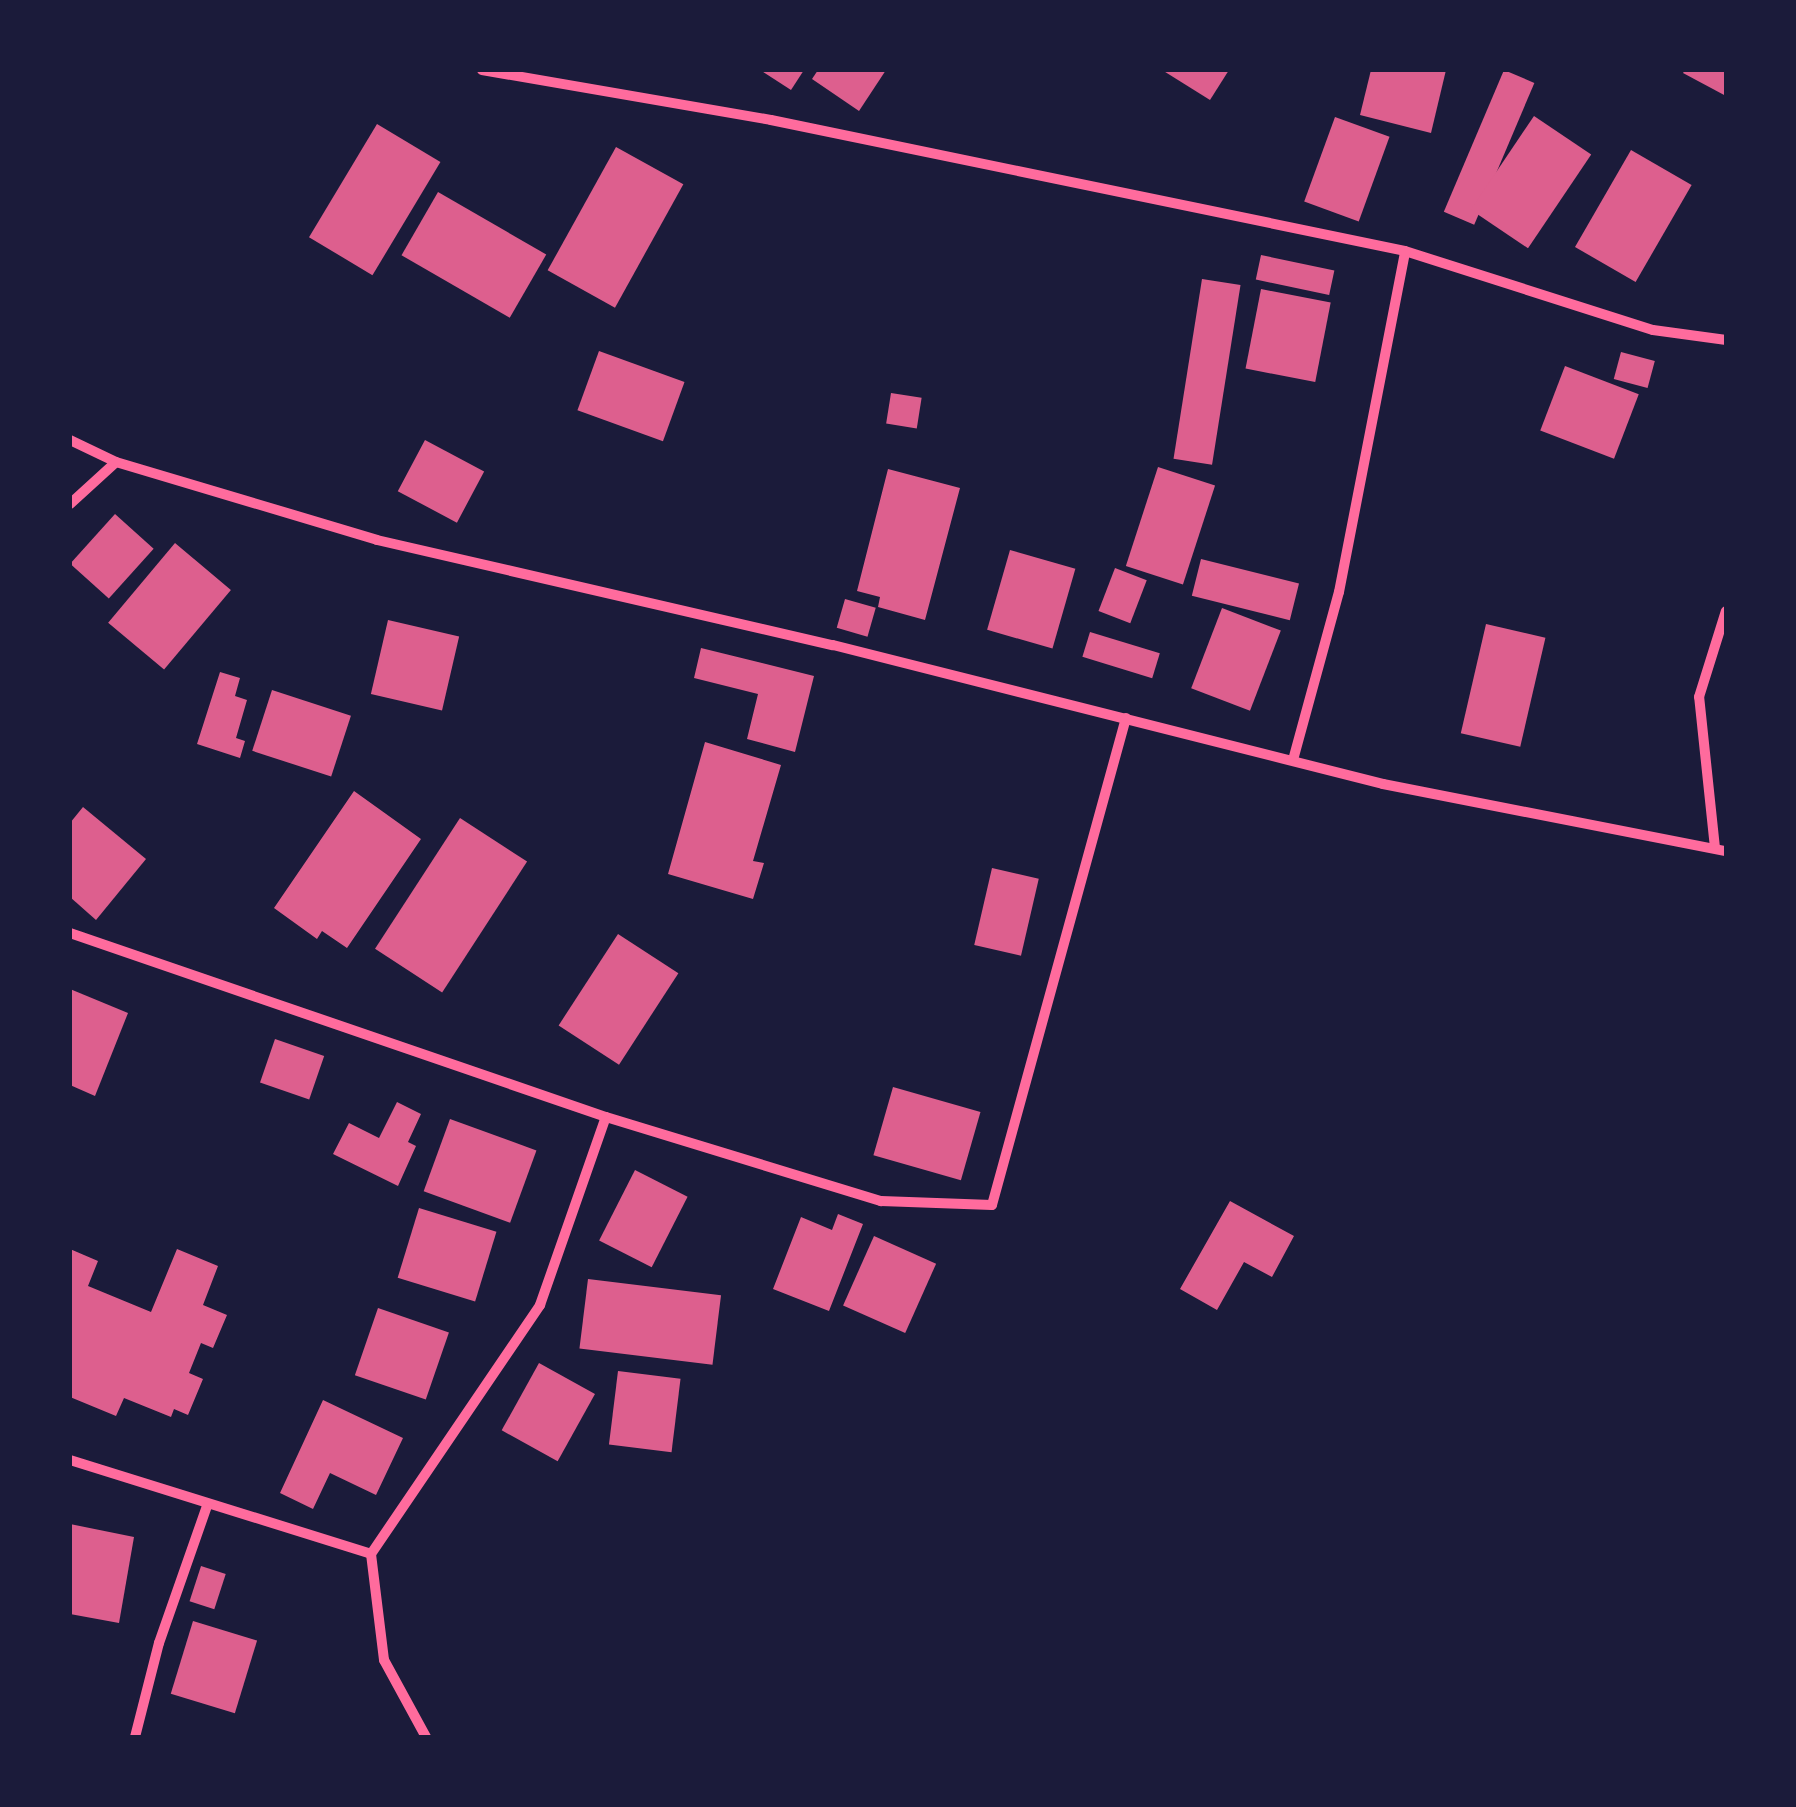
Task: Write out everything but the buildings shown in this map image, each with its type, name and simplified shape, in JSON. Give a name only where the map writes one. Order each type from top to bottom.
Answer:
[{"type":"street","points":[[482,70],[771,120],[1405,251],[1653,330],[1726,340]]},
{"type":"street","points":[[1292,760],[1347,558],[1405,251]]},
{"type":"street","points":[[70,440],[116,462],[377,540],[1292,760],[1721,850],[1699,697],[1726,611]]},
{"type":"street","points":[[70,504],[116,462]]},
{"type":"street","points":[[70,933],[606,1117],[881,1201],[992,1205],[1126,718]]},
{"type":"street","points":[[426,1737],[384,1660],[370,1554],[540,1305],[606,1117]]},
{"type":"street","points":[[70,1460],[370,1554]]},
{"type":"street","points":[[136,1737],[159,1642],[207,1506]]}]
